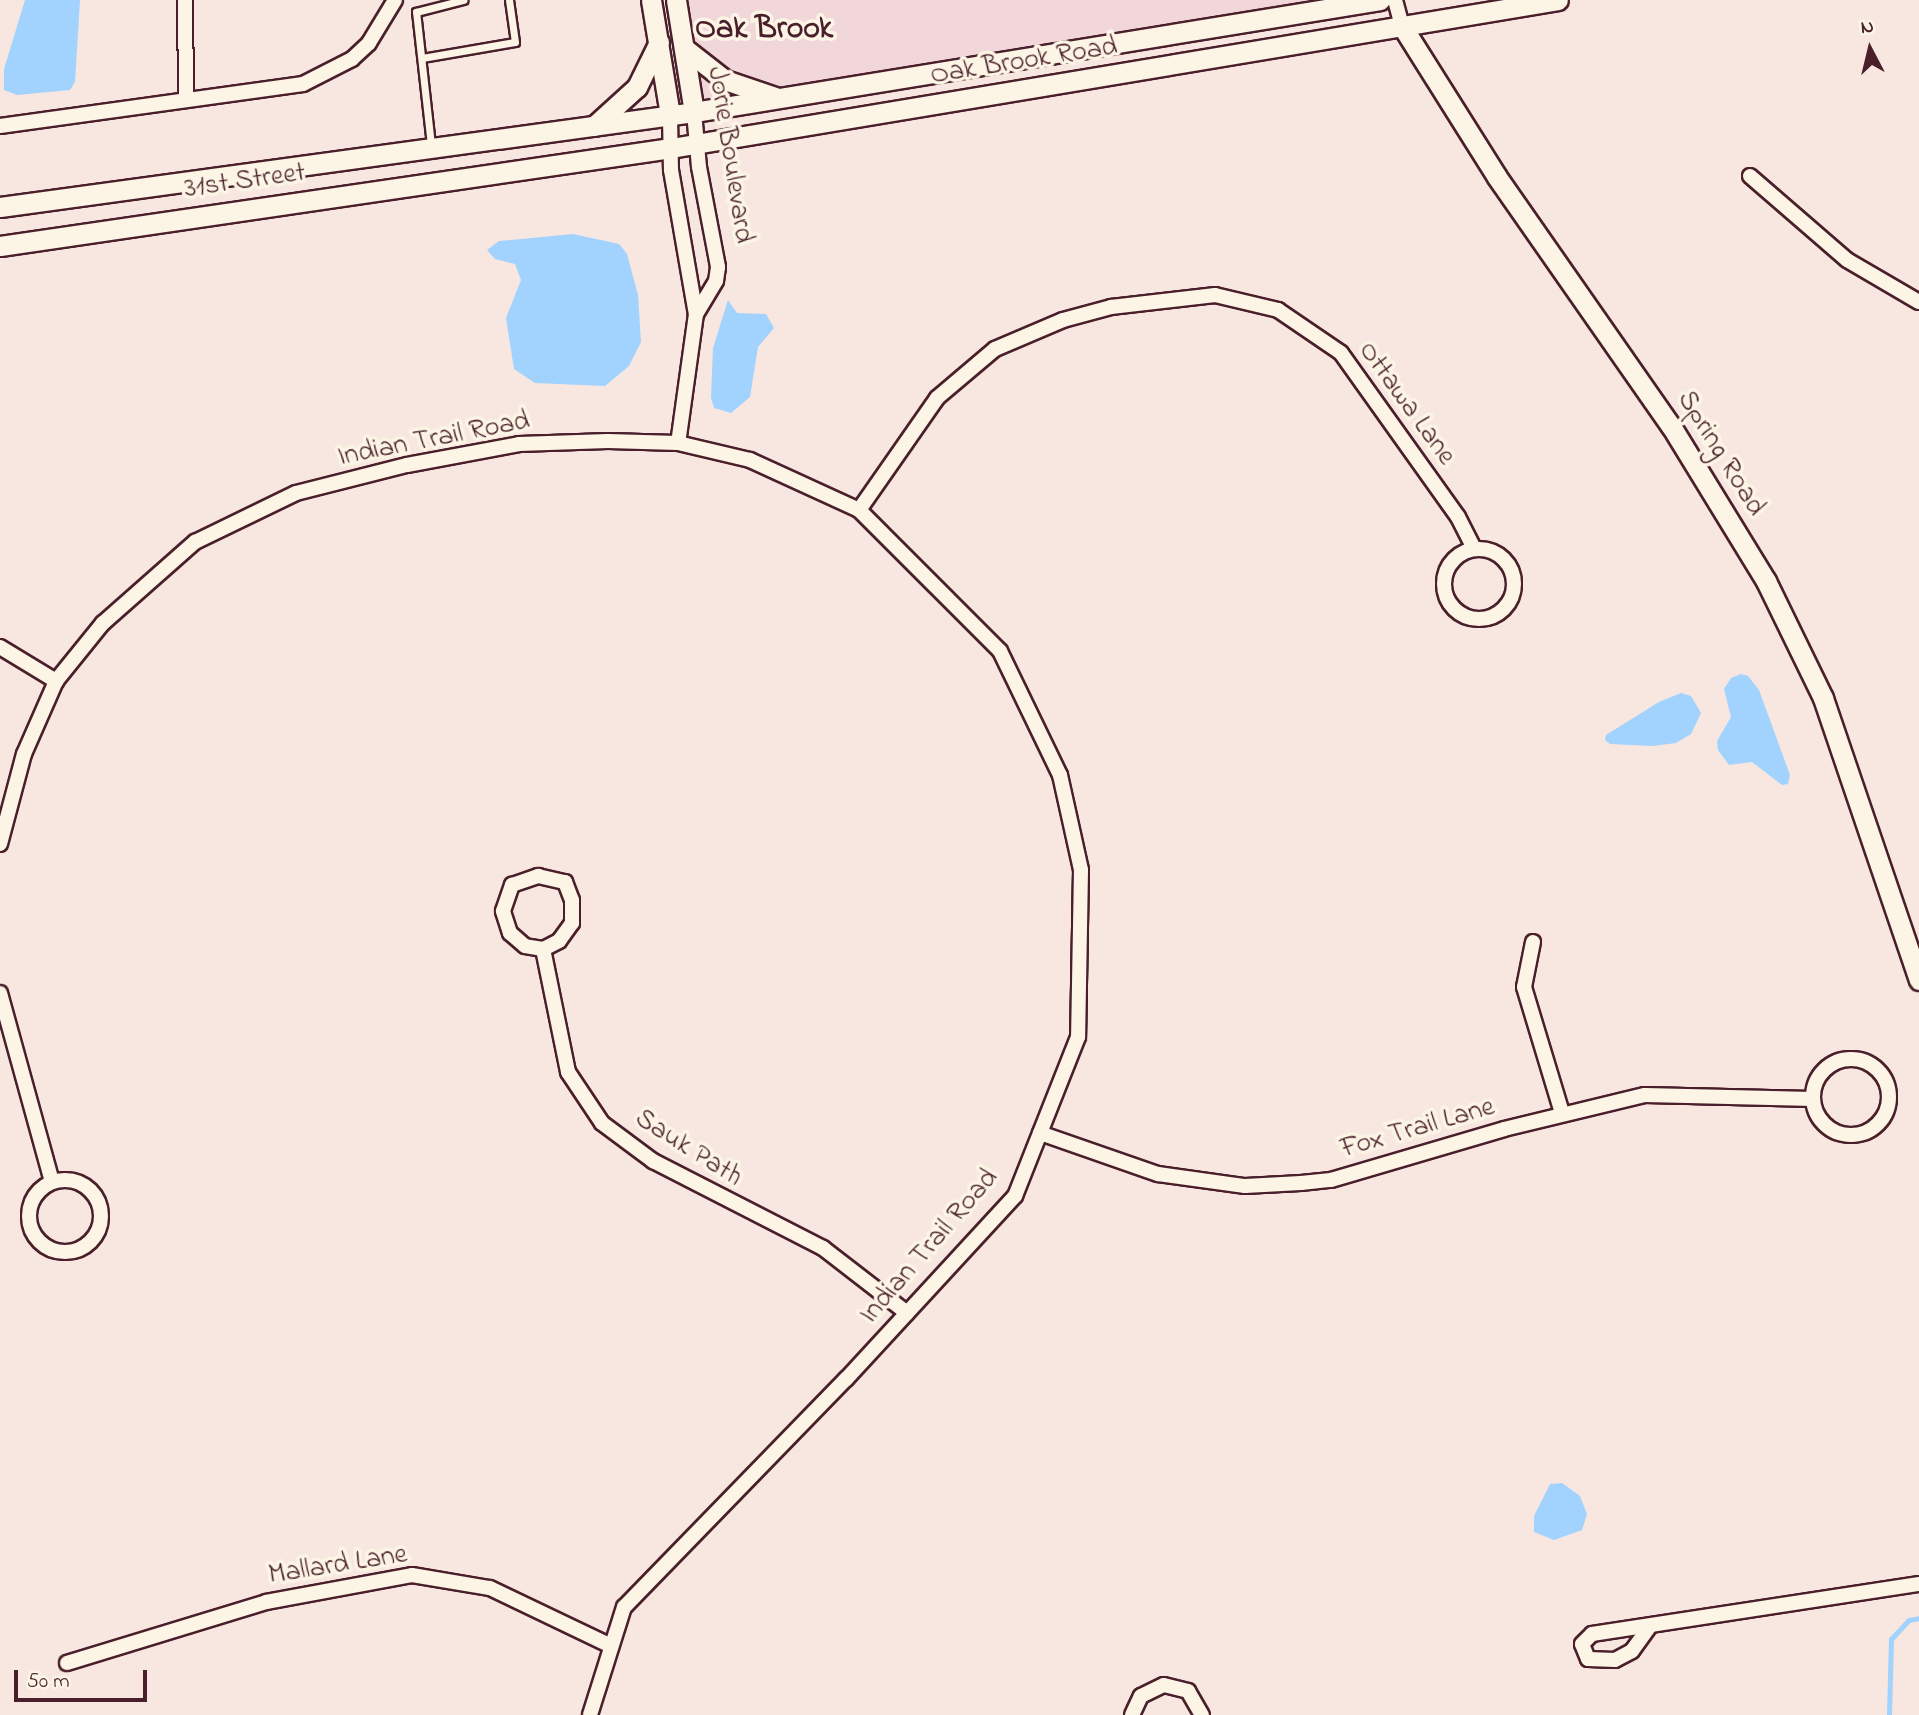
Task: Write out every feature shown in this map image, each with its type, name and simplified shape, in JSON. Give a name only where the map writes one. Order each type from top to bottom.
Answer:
[{"type":"main road","name":"Jorie Boulevard","points":[[652,0],[670,115]]},
{"type":"main road","name":"Jorie Boulevard","points":[[676,0],[694,112]]},
{"type":"main road","name":"Oak Brook Road","points":[[499,140],[780,99],[1380,0]]},
{"type":"main road","name":"Oak Brook Road","points":[[498,174],[696,144],[1558,0]]},
{"type":"main road","name":"Spring Road","points":[[1402,26],[1497,177],[1671,426],[1766,581],[1832,723],[1919,980]]},
{"type":"main road","points":[[594,126],[637,87],[659,42]]},
{"type":"main road","points":[[684,48],[725,80],[780,99]]},
{"type":"main road","name":"31st Street","points":[[0,207],[431,146],[499,140]]},
{"type":"main road","name":"31st Street","points":[[0,246],[498,174]]},
{"type":"street","points":[[185,0],[186,100]]},
{"type":"street","points":[[0,126],[274,89],[326,74],[369,43],[395,0]]},
{"type":"street","name":"Spring Road","points":[[1395,0],[1402,26]]},
{"type":"street","name":"Jorie Boulevard","points":[[694,112],[696,144],[718,267],[716,281],[696,314]]},
{"type":"street","name":"Jorie Boulevard","points":[[670,115],[682,253],[696,314],[678,443]]},
{"type":"street","points":[[1750,176],[1847,260],[1919,302]]},
{"type":"street","name":"Ottawa Lane","points":[[859,510],[937,398],[995,349],[1027,333],[1111,307],[1215,295],[1278,310],[1341,353],[1458,517],[1474,549]]},
{"type":"street","name":"Indian Trail Road","points":[[0,844],[24,754],[56,681],[103,623],[195,542],[296,493],[407,465],[519,444],[678,443],[784,472],[859,510],[1000,651],[1060,775],[1081,870],[1079,1037],[1015,1196],[908,1313],[624,1607],[590,1715]]},
{"type":"street","points":[[1474,549],[1496,553],[1515,579],[1511,601],[1484,620],[1460,615],[1445,596],[1446,571],[1462,553],[1474,549]]},
{"type":"street","points":[[0,647],[56,681]]},
{"type":"street","points":[[538,876],[565,881],[572,900],[572,923],[559,941],[543,949],[525,946],[510,933],[503,911],[512,885],[538,876]]},
{"type":"street","points":[[1533,942],[1524,987],[1562,1113]]},
{"type":"street","name":"Sauk Path","points":[[543,949],[568,1072],[602,1123],[653,1161],[823,1248],[908,1313]]},
{"type":"street","points":[[0,993],[52,1182]]},
{"type":"street","points":[[1851,1058],[1875,1066],[1889,1088],[1886,1113],[1868,1131],[1856,1135],[1843,1134],[1822,1122],[1813,1099],[1814,1087],[1828,1066],[1851,1058]]},
{"type":"street","name":"Fox Trail Lane","points":[[1040,1133],[1158,1174],[1256,1185],[1331,1180],[1562,1113],[1645,1095],[1813,1099]]},
{"type":"street","points":[[72,1181],[96,1197],[100,1227],[90,1242],[77,1250],[62,1252],[44,1246],[33,1234],[32,1203],[52,1182],[72,1181]]},
{"type":"street","name":"Mallard Lane","points":[[67,1663],[266,1602],[412,1575],[490,1588],[611,1646]]},
{"type":"street","points":[[1650,1626],[1919,1584]]},
{"type":"street","points":[[1132,1715],[1141,1696],[1164,1685],[1188,1691],[1202,1715]]},
{"type":"lane","points":[[431,146],[416,12],[463,0]]},
{"type":"lane","points":[[422,58],[515,42],[509,0]]},
{"type":"shaded area","points":[[684,0],[1319,0],[699,102]]},
{"type":"water","points":[[25,0],[80,0],[75,82],[70,90],[17,95],[4,90],[4,69]]},
{"type":"water","points":[[573,234],[619,244],[627,254],[638,295],[641,342],[629,366],[605,386],[535,383],[514,369],[506,318],[521,280],[515,264],[495,259],[487,250],[499,241]]},
{"type":"water","points":[[728,300],[737,313],[766,314],[774,328],[758,347],[750,397],[731,413],[714,408],[711,398],[713,348]]},
{"type":"water","points":[[1741,674],[1748,676],[1759,690],[1790,775],[1788,784],[1782,785],[1752,762],[1729,765],[1718,750],[1717,741],[1731,717],[1724,689],[1731,678]]},
{"type":"water","points":[[1681,693],[1691,696],[1701,713],[1691,734],[1676,743],[1653,746],[1610,744],[1605,740],[1606,735],[1659,702]]},
{"type":"water","points":[[1562,1483],[1580,1496],[1587,1514],[1582,1530],[1554,1540],[1534,1532],[1534,1516],[1550,1484]]},
{"type":"waterway","points":[[1889,1715],[1891,1639],[1909,1620],[1919,1618]]},
{"type":"district","name":"Oak Brook","points":[[764,30]]}]
